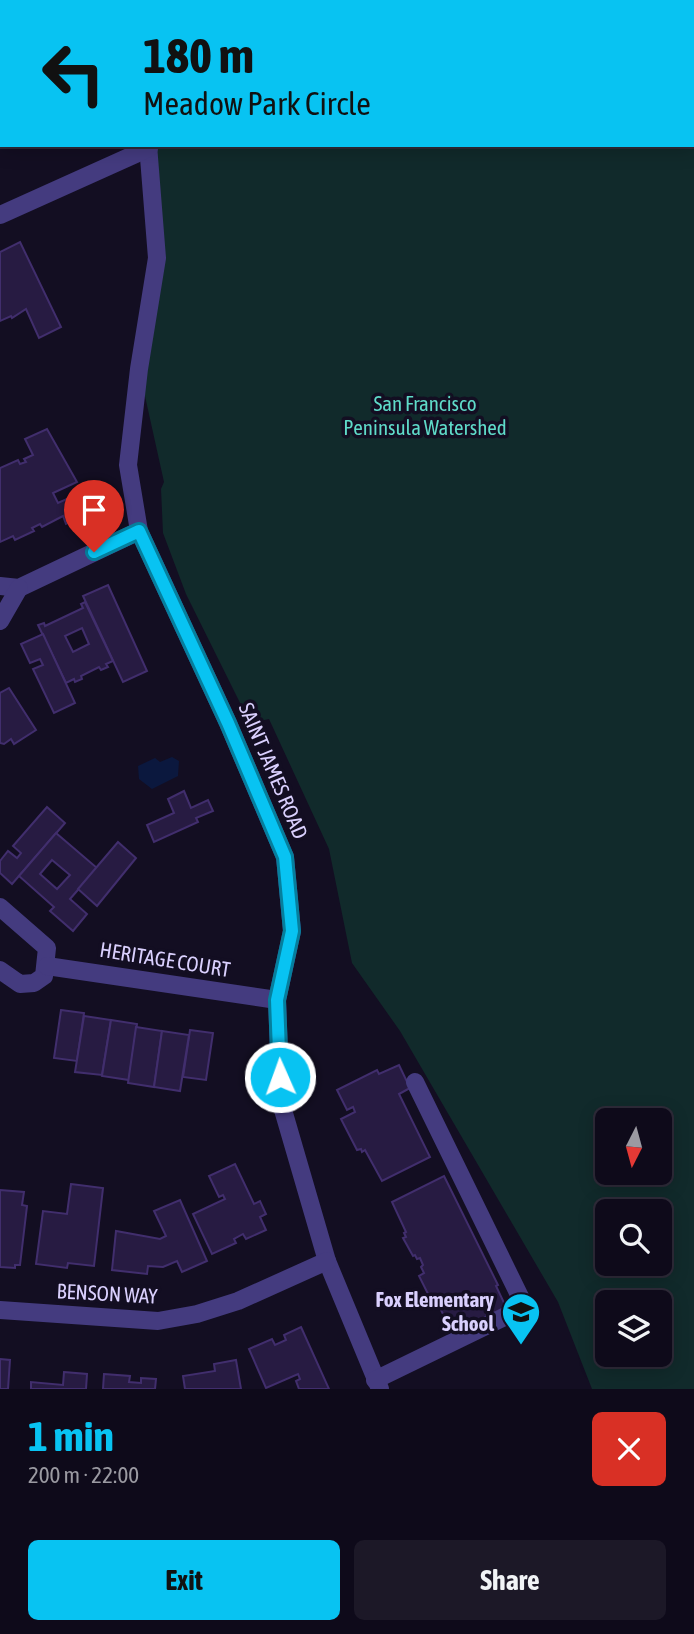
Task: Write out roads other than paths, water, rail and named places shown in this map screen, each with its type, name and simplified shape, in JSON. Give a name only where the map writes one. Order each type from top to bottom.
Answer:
[{"type":"street","points":[[0,215],[149,147]]},
{"type":"street","name":"SAINT JAMES ROAD","points":[[149,147],[157,258],[139,369],[128,465],[139,531],[228,723],[285,857],[292,931],[277,1000],[281,1103],[327,1261],[378,1385],[525,1307],[415,1082]]},
{"type":"street","points":[[0,586],[19,588],[139,531]]},
{"type":"street","points":[[0,621],[19,588]]},
{"type":"street","points":[[0,907],[47,948],[44,976],[34,983],[20,984],[0,970]]},
{"type":"street","name":"HERITAGE COURT","points":[[47,966],[277,1000]]},
{"type":"street","name":"BENSON WAY","points":[[0,1310],[158,1321],[197,1314],[238,1301],[327,1261]]},
{"type":"water","points":[[172,757],[179,761],[178,776],[152,789],[139,779],[138,766],[155,758],[160,762]]},
{"type":"place","name":"Fox Elementary School","points":[[521,1346]]},
{"type":"park label","name":"San Francisco Peninsula Watershed","points":[[425,416]]}]
